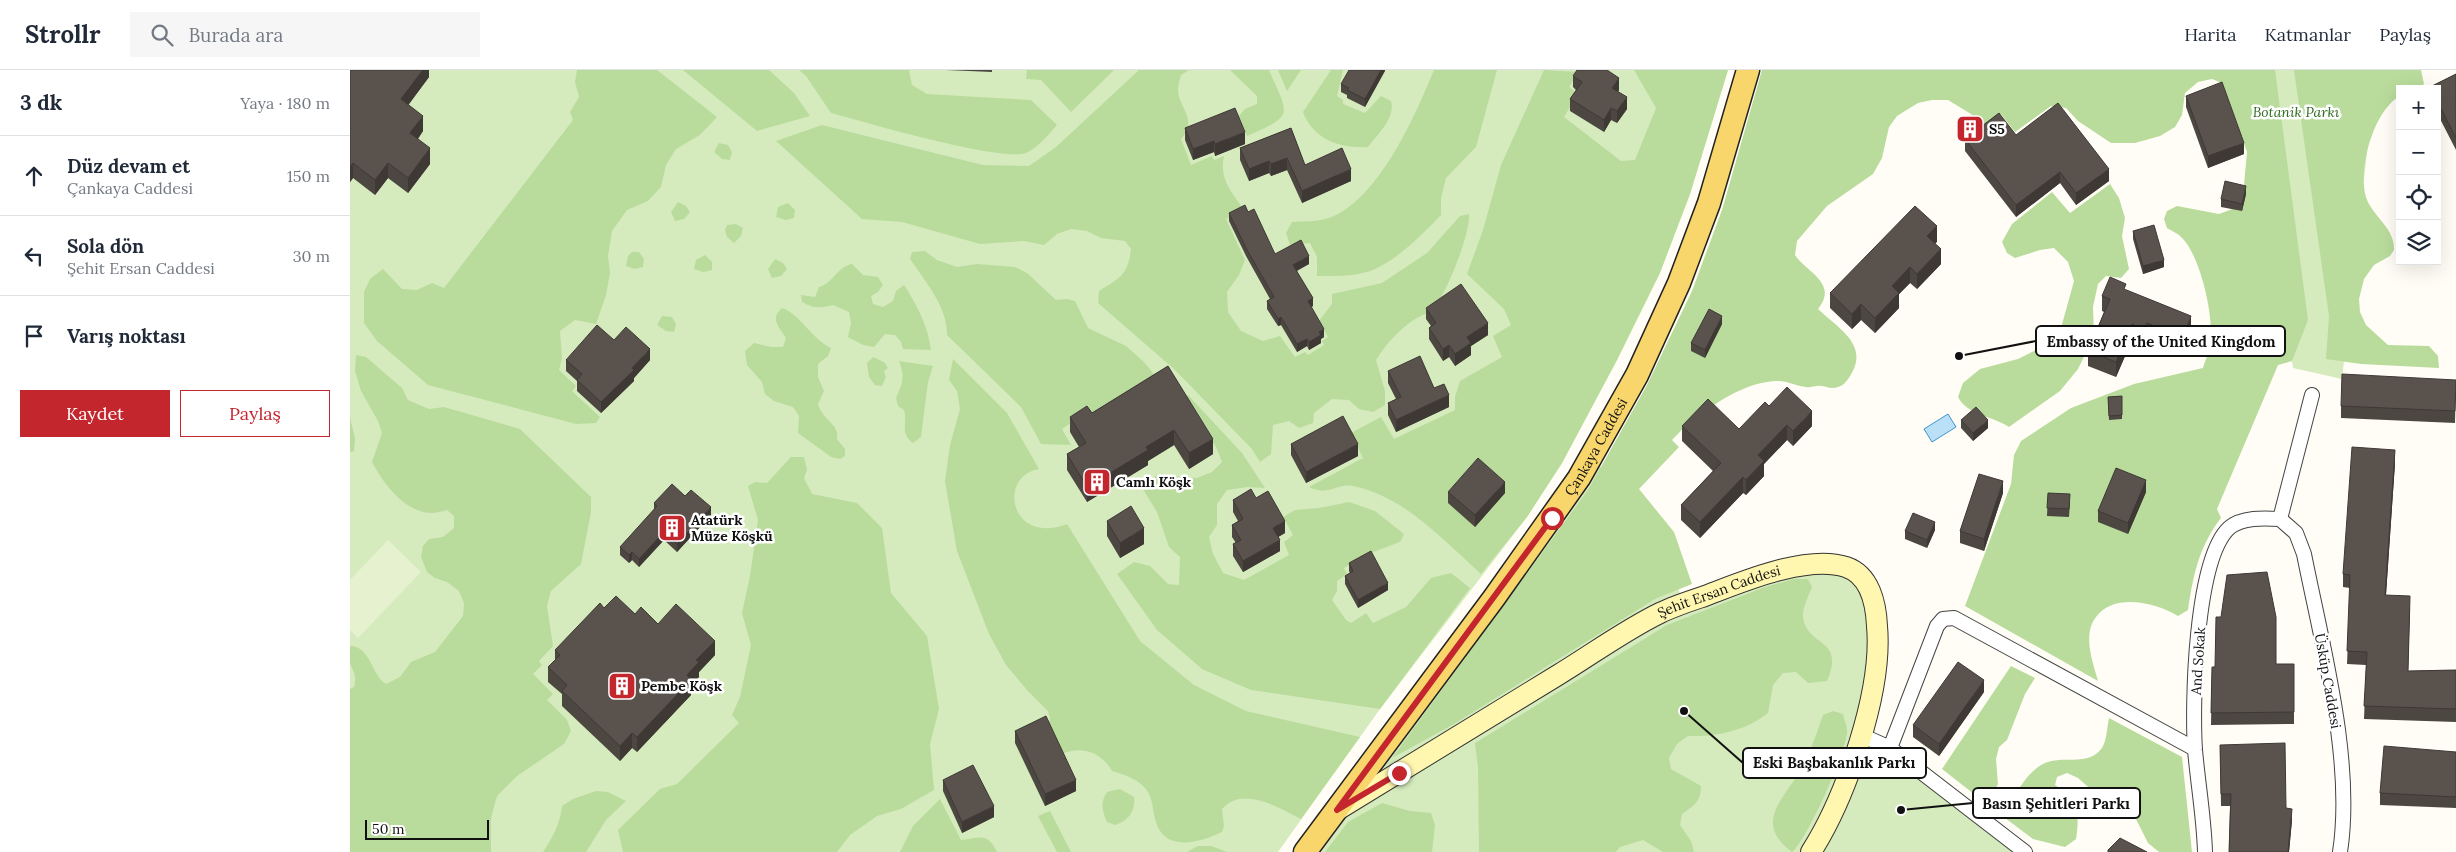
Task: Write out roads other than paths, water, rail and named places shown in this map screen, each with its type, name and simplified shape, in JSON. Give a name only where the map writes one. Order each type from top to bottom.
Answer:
[{"type":"main road","name":"Çankaya Caddesi","points":[[1305,852],[1569,493],[1637,375],[1679,283],[1709,203],[1748,70]]},
{"type":"main road","name":"Şehit Ersan Caddesi","points":[[1337,810],[1660,612],[1763,574],[1793,567],[1832,564],[1848,567],[1860,577],[1872,596],[1878,627],[1878,655],[1875,688],[1862,735],[1844,784],[1821,836],[1811,852]]},
{"type":"street","points":[[2280,520],[2312,396]]},
{"type":"street","name":"And Sokak","points":[[2205,852],[2195,749],[2195,687],[2201,608],[2206,582],[2214,553],[2230,528],[2248,520],[2265,518],[2280,520]]},
{"type":"street","name":"Üsküp Caddesi","points":[[2280,520],[2296,534],[2304,554],[2334,704],[2345,797],[2340,852]]},
{"type":"street","points":[[1890,748],[1937,626],[1944,619],[1954,618],[2195,749]]},
{"type":"street","points":[[1862,735],[1890,748],[2024,852]]},
{"type":"water","points":[[1948,414],[1956,427],[1932,442],[1924,429]]},
{"type":"place","name":"S5","points":[[1970,129]]},
{"type":"place","name":"Embassy of the United Kingdom","points":[[1959,356]]},
{"type":"place","name":"Camlı Köşk","points":[[1097,482]]},
{"type":"place","name":"Atatürk Müze Köşkü","points":[[672,528]]},
{"type":"place","name":"Pembe Köşk","points":[[622,686]]},
{"type":"place","name":"Eski Başbakanlık Parkı","points":[[1684,711]]},
{"type":"place","name":"Basın Şehitleri Parkı","points":[[1901,810]]},
{"type":"park label","name":"Botanik Parkı","points":[[2296,112]]}]
